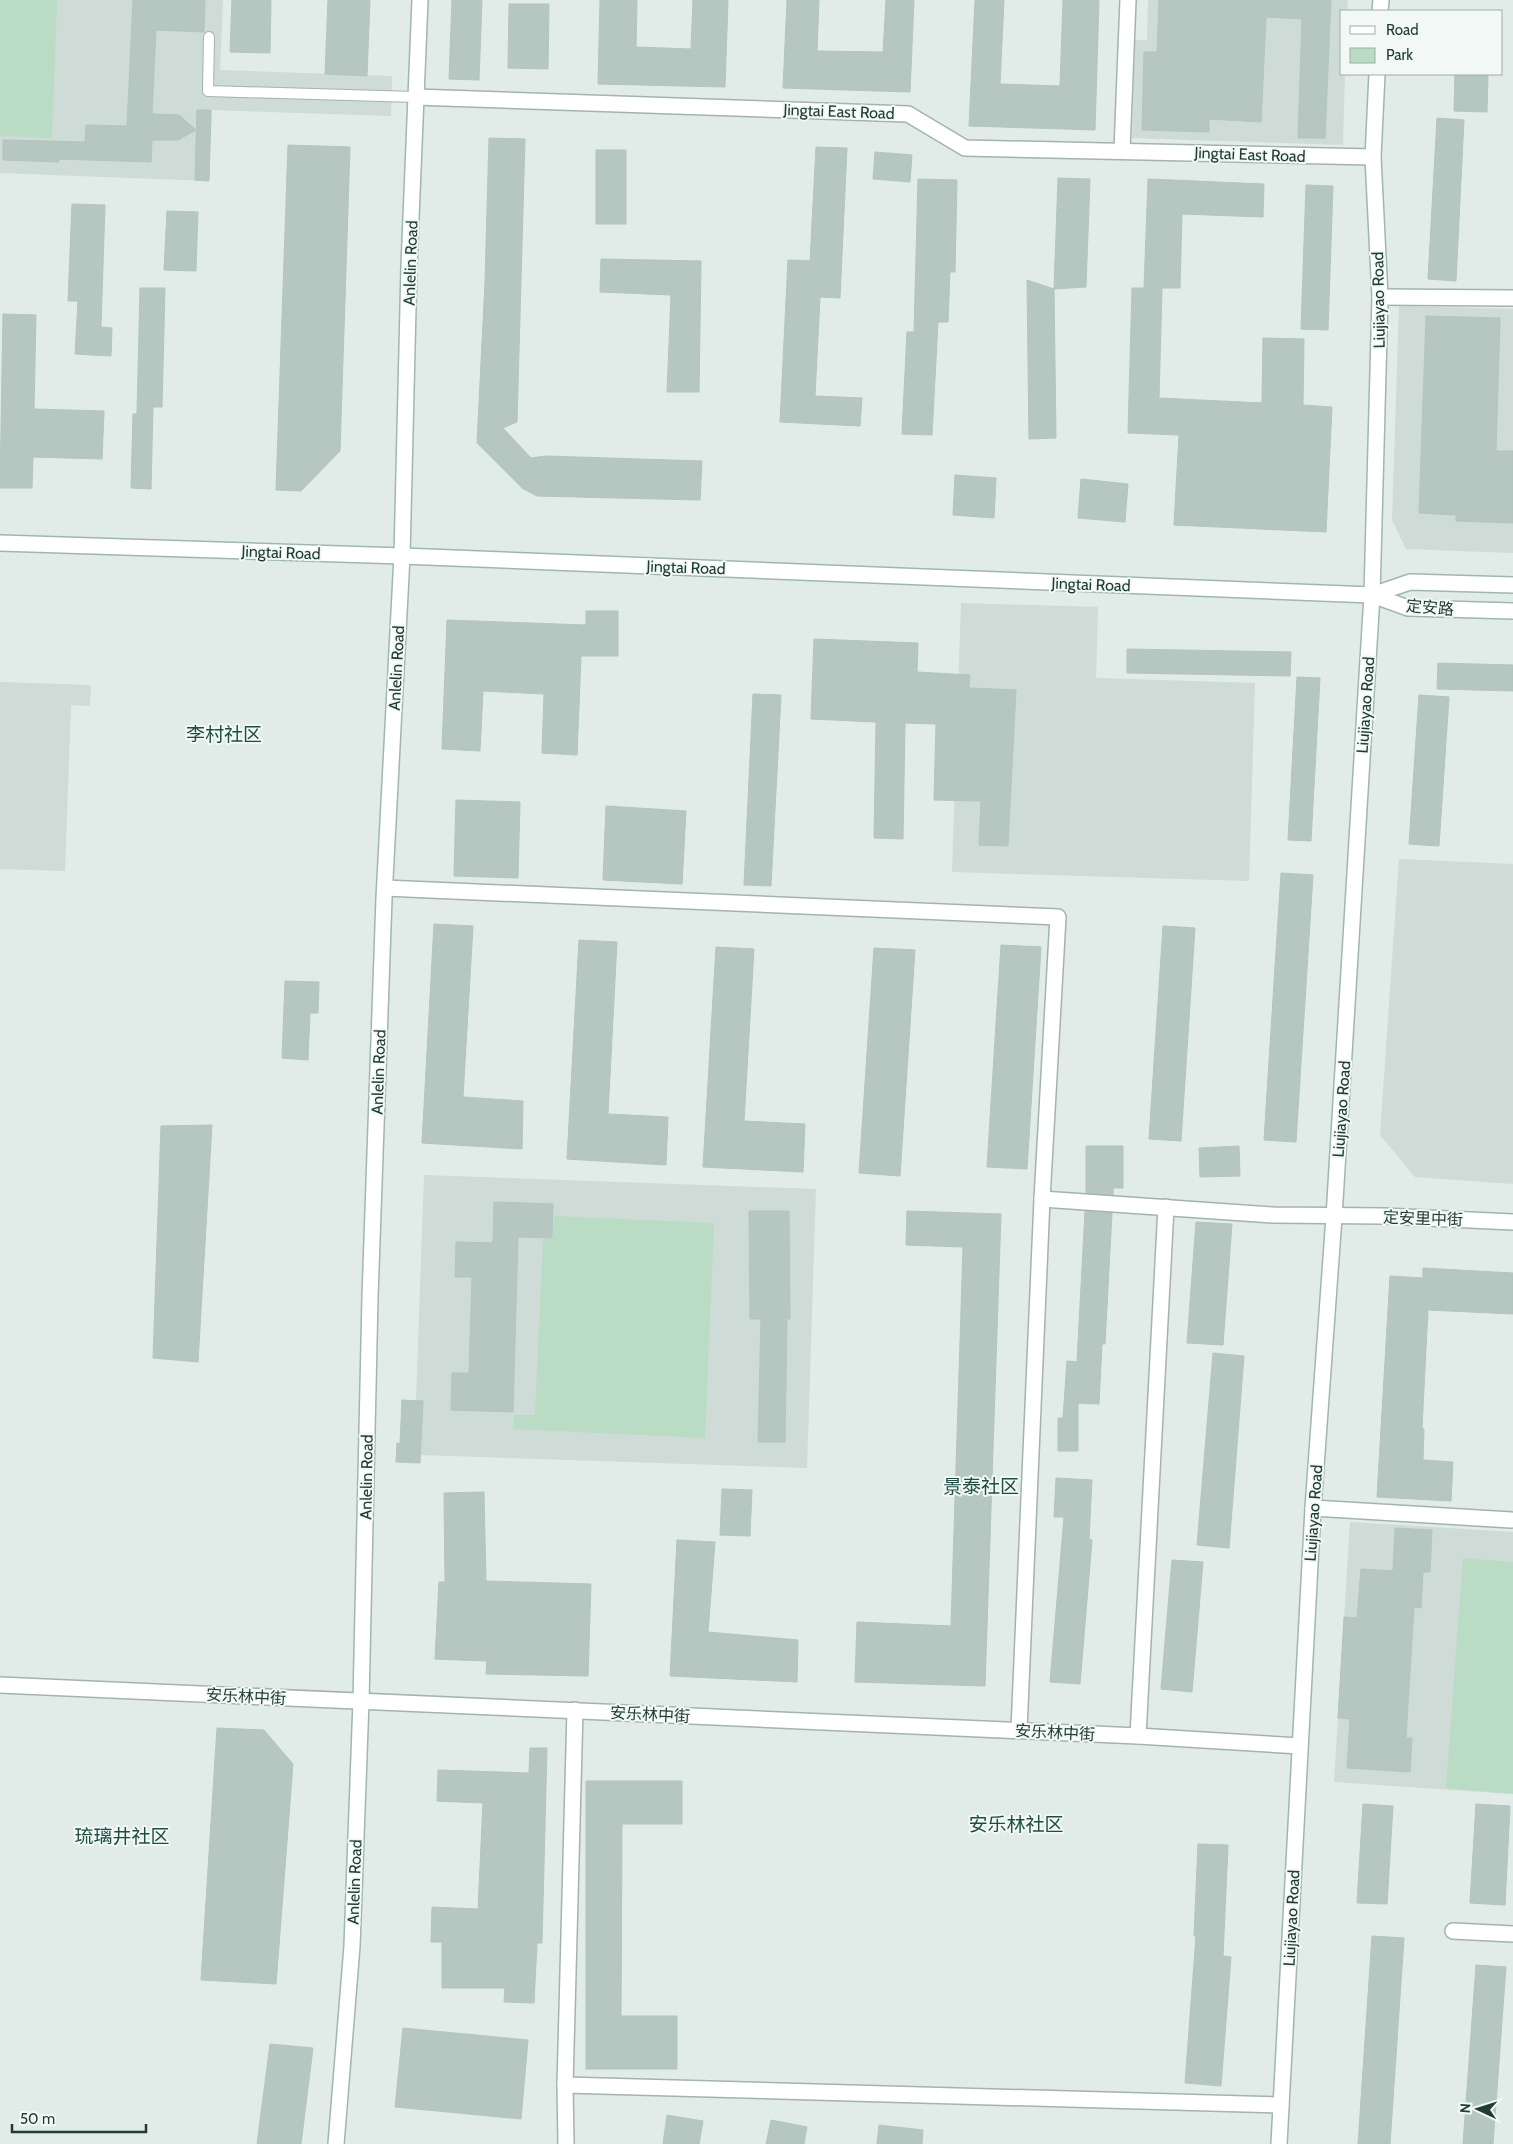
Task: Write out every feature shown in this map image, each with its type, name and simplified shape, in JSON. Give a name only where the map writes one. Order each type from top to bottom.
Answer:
[{"type":"street","name":"Anlelin Road","points":[[336,2144],[352,1946],[361,1701],[370,1296],[385,888],[402,556],[420,0]]},
{"type":"street","points":[[1122,150],[1128,0]]},
{"type":"street","name":"Liujiayao Road","points":[[1279,2144],[1313,1508],[1334,1217],[1372,595],[1380,297],[1373,157],[1377,75]]},
{"type":"street","name":"Jingtai East Road","points":[[416,97],[908,114],[965,148],[1373,157]]},
{"type":"street","points":[[1380,297],[1513,298]]},
{"type":"street","name":"Jingtai Road","points":[[0,543],[402,556],[1372,595]]},
{"type":"street","name":"定安路","points":[[1372,595],[1410,582],[1513,585]]},
{"type":"street","name":"定安路","points":[[1372,595],[1408,608],[1513,612]]},
{"type":"street","points":[[385,888],[1058,916],[1042,1199],[1019,1730]]},
{"type":"street","name":"定安里中街","points":[[1042,1199],[1334,1217],[1384,1216],[1513,1222]]},
{"type":"street","points":[[1138,1736],[1166,1207]]},
{"type":"street","points":[[1313,1508],[1511,1520]]},
{"type":"street","name":"安乐林中街","points":[[0,1685],[1019,1730],[1300,1746]]},
{"type":"street","points":[[566,2144],[565,2085],[575,1710]]},
{"type":"street","points":[[1453,1931],[1513,1934]]},
{"type":"street","points":[[565,2085],[1281,2105]]},
{"type":"lane","points":[[209,37],[208,91],[416,97]]},
{"type":"shaded area","points":[[0,0],[223,0],[220,70],[392,76],[391,116],[212,110],[209,181],[0,173]]},
{"type":"shaded area","points":[[1148,0],[1348,0],[1347,10],[1340,10],[1340,75],[1345,75],[1343,145],[1132,138],[1135,40],[1147,40]]},
{"type":"shaded area","points":[[1399,306],[1513,309],[1513,553],[1406,549],[1392,520]]},
{"type":"shaded area","points":[[961,603],[1098,607],[1096,678],[1255,683],[1249,881],[952,872]]},
{"type":"shaded area","points":[[0,682],[91,685],[90,706],[71,705],[65,871],[0,869]]},
{"type":"shaded area","points":[[1399,859],[1513,864],[1513,1184],[1415,1177],[1380,1135]]},
{"type":"shaded area","points":[[424,1175],[816,1189],[807,1468],[421,1455],[423,1401],[416,1401]]},
{"type":"shaded area","points":[[1350,1522],[1513,1532],[1513,1794],[1334,1782]]},
{"type":"green space","points":[[0,0],[57,0],[52,138],[0,136]]},
{"type":"green space","points":[[554,1216],[714,1223],[705,1438],[513,1429],[514,1415],[535,1415],[543,1239],[553,1239]]},
{"type":"green space","points":[[1463,1558],[1513,1562],[1513,1794],[1446,1788]]},
{"type":"building","points":[[133,0],[205,0],[204,32],[156,30],[152,114],[179,115],[196,130],[178,140],[152,140],[151,162],[59,159],[59,162],[3,160],[3,140],[85,142],[86,125],[127,126]]},
{"type":"building","points":[[232,0],[271,0],[270,53],[230,52]]},
{"type":"building","points":[[328,0],[370,0],[367,76],[325,74]]},
{"type":"building","points":[[452,0],[482,0],[479,80],[449,79]]},
{"type":"building","points":[[600,0],[637,0],[636,47],[691,49],[693,0],[728,0],[725,87],[598,84]]},
{"type":"building","points":[[787,0],[819,0],[817,51],[883,52],[886,0],[914,0],[910,92],[783,88]]},
{"type":"building","points":[[975,0],[1004,0],[1000,84],[1060,86],[1063,0],[1099,0],[1095,130],[969,126]]},
{"type":"building","points":[[1159,0],[1331,0],[1325,138],[1298,138],[1302,19],[1266,17],[1261,122],[1209,119],[1209,132],[1142,130],[1144,52],[1157,52]]},
{"type":"building","points":[[509,4],[549,4],[548,69],[508,68]]},
{"type":"building","points":[[1455,75],[1488,75],[1487,112],[1454,111]]},
{"type":"building","points":[[197,110],[211,110],[209,181],[195,180]]},
{"type":"building","points":[[1437,118],[1464,120],[1456,281],[1428,279]]},
{"type":"building","points":[[489,138],[525,139],[517,422],[503,428],[531,458],[546,456],[702,461],[700,500],[537,496],[522,488],[477,443],[485,282]]},
{"type":"building","points":[[288,145],[350,147],[340,451],[301,491],[276,490]]},
{"type":"building","points":[[816,147],[847,148],[840,298],[820,297],[815,396],[862,398],[860,426],[780,422],[788,260],[810,261]]},
{"type":"building","points":[[596,150],[626,150],[626,224],[596,224]]},
{"type":"building","points":[[875,152],[912,155],[910,182],[873,179]]},
{"type":"building","points":[[1058,178],[1090,179],[1086,287],[1054,289]]},
{"type":"building","points":[[918,179],[957,180],[955,272],[950,272],[948,322],[938,322],[932,435],[902,434],[907,332],[914,332]]},
{"type":"building","points":[[1148,179],[1264,184],[1263,217],[1182,214],[1180,288],[1162,288],[1159,398],[1262,403],[1263,338],[1304,339],[1303,405],[1332,407],[1326,532],[1174,525],[1179,435],[1128,433],[1132,288],[1144,288]]},
{"type":"building","points":[[1306,185],[1333,186],[1328,330],[1301,329]]},
{"type":"building","points":[[72,204],[105,205],[101,327],[112,328],[111,356],[75,354],[78,301],[68,301]]},
{"type":"building","points":[[167,211],[198,212],[196,271],[164,270]]},
{"type":"building","points":[[601,259],[701,261],[699,392],[667,392],[671,295],[600,292]]},
{"type":"building","points":[[1027,280],[1054,289],[1056,438],[1029,439]]},
{"type":"building","points":[[140,288],[165,288],[162,407],[153,407],[151,489],[131,488],[133,414],[137,414]]},
{"type":"building","points":[[3,314],[36,315],[34,409],[104,411],[102,459],[33,457],[32,488],[0,488]]},
{"type":"building","points":[[1426,316],[1500,318],[1496,451],[1513,451],[1513,523],[1456,521],[1456,515],[1419,513]]},
{"type":"building","points":[[955,475],[996,478],[994,518],[953,515]]},
{"type":"building","points":[[1081,479],[1128,484],[1125,522],[1078,518]]},
{"type":"building","points":[[586,611],[618,611],[618,656],[581,656],[577,755],[542,753],[544,694],[483,691],[480,751],[442,749],[447,620],[586,625]]},
{"type":"building","points":[[814,639],[918,643],[917,672],[970,675],[969,688],[1016,690],[1008,846],[979,845],[981,801],[934,800],[936,724],[905,723],[903,839],[874,838],[876,722],[811,719]]},
{"type":"building","points":[[1127,649],[1291,652],[1290,676],[1127,673]]},
{"type":"building","points":[[1438,663],[1513,665],[1513,691],[1437,689]]},
{"type":"building","points":[[1297,677],[1320,678],[1311,841],[1288,840]]},
{"type":"building","points":[[753,694],[781,695],[771,886],[744,885]]},
{"type":"building","points":[[1419,695],[1449,697],[1439,846],[1409,844]]},
{"type":"building","points":[[456,800],[520,802],[518,878],[454,876]]},
{"type":"building","points":[[606,806],[686,811],[682,884],[603,880]]},
{"type":"building","points":[[1281,873],[1313,875],[1296,1142],[1264,1140]]},
{"type":"building","points":[[434,924],[473,926],[463,1097],[523,1101],[522,1149],[422,1143]]},
{"type":"building","points":[[1163,926],[1195,928],[1181,1141],[1149,1139]]},
{"type":"building","points":[[579,940],[617,942],[608,1114],[668,1117],[666,1165],[567,1159]]},
{"type":"building","points":[[1001,945],[1041,947],[1027,1169],[987,1167]]},
{"type":"building","points":[[716,947],[754,949],[744,1121],[805,1124],[803,1172],[703,1167]]},
{"type":"building","points":[[874,948],[915,950],[900,1176],[859,1173]]},
{"type":"building","points":[[285,981],[319,982],[318,1013],[310,1013],[308,1060],[282,1058]]},
{"type":"building","points":[[212,1125],[198,1362],[153,1358],[161,1126]]},
{"type":"building","points":[[1086,1146],[1123,1146],[1123,1188],[1113,1188],[1113,1195],[1086,1193]]},
{"type":"building","points":[[1239,1146],[1240,1176],[1200,1177],[1199,1148]]},
{"type":"building","points":[[494,1202],[553,1204],[552,1238],[518,1237],[513,1412],[451,1410],[452,1373],[469,1373],[472,1277],[455,1277],[456,1242],[493,1243]]},
{"type":"building","points":[[749,1211],[789,1211],[790,1319],[787,1319],[785,1442],[758,1442],[761,1319],[750,1319]]},
{"type":"building","points":[[907,1211],[1001,1214],[985,1686],[855,1682],[857,1622],[951,1626],[963,1247],[906,1245]]},
{"type":"building","points":[[1085,1211],[1112,1213],[1105,1344],[1102,1344],[1099,1404],[1078,1403],[1078,1451],[1058,1451],[1058,1418],[1063,1418],[1067,1361],[1077,1362]]},
{"type":"building","points":[[1196,1222],[1232,1224],[1223,1345],[1187,1343]]},
{"type":"building","points":[[1423,1268],[1513,1273],[1513,1314],[1428,1310],[1422,1427],[1424,1430],[1423,1460],[1453,1462],[1451,1501],[1377,1497],[1390,1276],[1423,1278]]},
{"type":"building","points":[[1213,1353],[1244,1356],[1229,1548],[1197,1545]]},
{"type":"building","points":[[402,1400],[423,1401],[420,1463],[396,1462],[397,1443],[400,1444]]},
{"type":"building","points":[[1056,1478],[1092,1480],[1089,1539],[1092,1540],[1080,1684],[1050,1682],[1064,1517],[1054,1517]]},
{"type":"building","points":[[722,1489],[752,1490],[750,1536],[720,1535]]},
{"type":"building","points":[[484,1492],[486,1581],[591,1584],[588,1676],[486,1674],[487,1661],[435,1659],[439,1582],[445,1582],[444,1493]]},
{"type":"building","points":[[1395,1528],[1432,1530],[1430,1572],[1423,1572],[1421,1608],[1414,1607],[1406,1738],[1412,1738],[1410,1772],[1347,1768],[1350,1719],[1338,1718],[1344,1617],[1357,1618],[1361,1569],[1393,1571]]},
{"type":"building","points":[[677,1540],[715,1542],[708,1632],[798,1640],[797,1682],[670,1676]]},
{"type":"building","points":[[1172,1560],[1203,1562],[1192,1692],[1161,1689]]},
{"type":"building","points":[[217,1728],[264,1730],[293,1764],[276,1984],[201,1980]]},
{"type":"building","points":[[530,1748],[547,1748],[542,1943],[537,1943],[534,2003],[504,2002],[505,1988],[442,1988],[442,1942],[431,1942],[432,1907],[478,1909],[483,1803],[437,1801],[438,1770],[529,1773]]},
{"type":"building","points":[[586,1781],[682,1781],[682,1824],[622,1824],[621,2016],[677,2016],[677,2069],[586,2069]]},
{"type":"building","points":[[1363,1804],[1393,1806],[1387,1904],[1357,1903]]},
{"type":"building","points":[[1476,1804],[1510,1806],[1505,1905],[1470,1903]]},
{"type":"building","points":[[1198,1844],[1228,1845],[1223,1956],[1231,1957],[1221,2086],[1185,2083],[1196,1936],[1194,1936]]},
{"type":"building","points":[[1372,1936],[1404,1938],[1390,2144],[1358,2144]]},
{"type":"building","points":[[1476,1965],[1506,1967],[1493,2144],[1463,2144]]},
{"type":"building","points":[[403,2028],[528,2040],[521,2119],[395,2107]]},
{"type":"building","points":[[270,2044],[313,2048],[301,2144],[257,2144]]},
{"type":"building","points":[[667,2115],[703,2121],[699,2144],[663,2144]]},
{"type":"building","points":[[771,2120],[807,2127],[804,2144],[766,2144]]},
{"type":"building","points":[[879,2125],[923,2130],[922,2144],[877,2144]]},
{"type":"district","name":"李村社区","points":[[224,734]]},
{"type":"district","name":"景泰社区","points":[[981,1486]]},
{"type":"district","name":"安乐林社区","points":[[1016,1824]]},
{"type":"district","name":"琉璃井社区","points":[[122,1836]]}]
